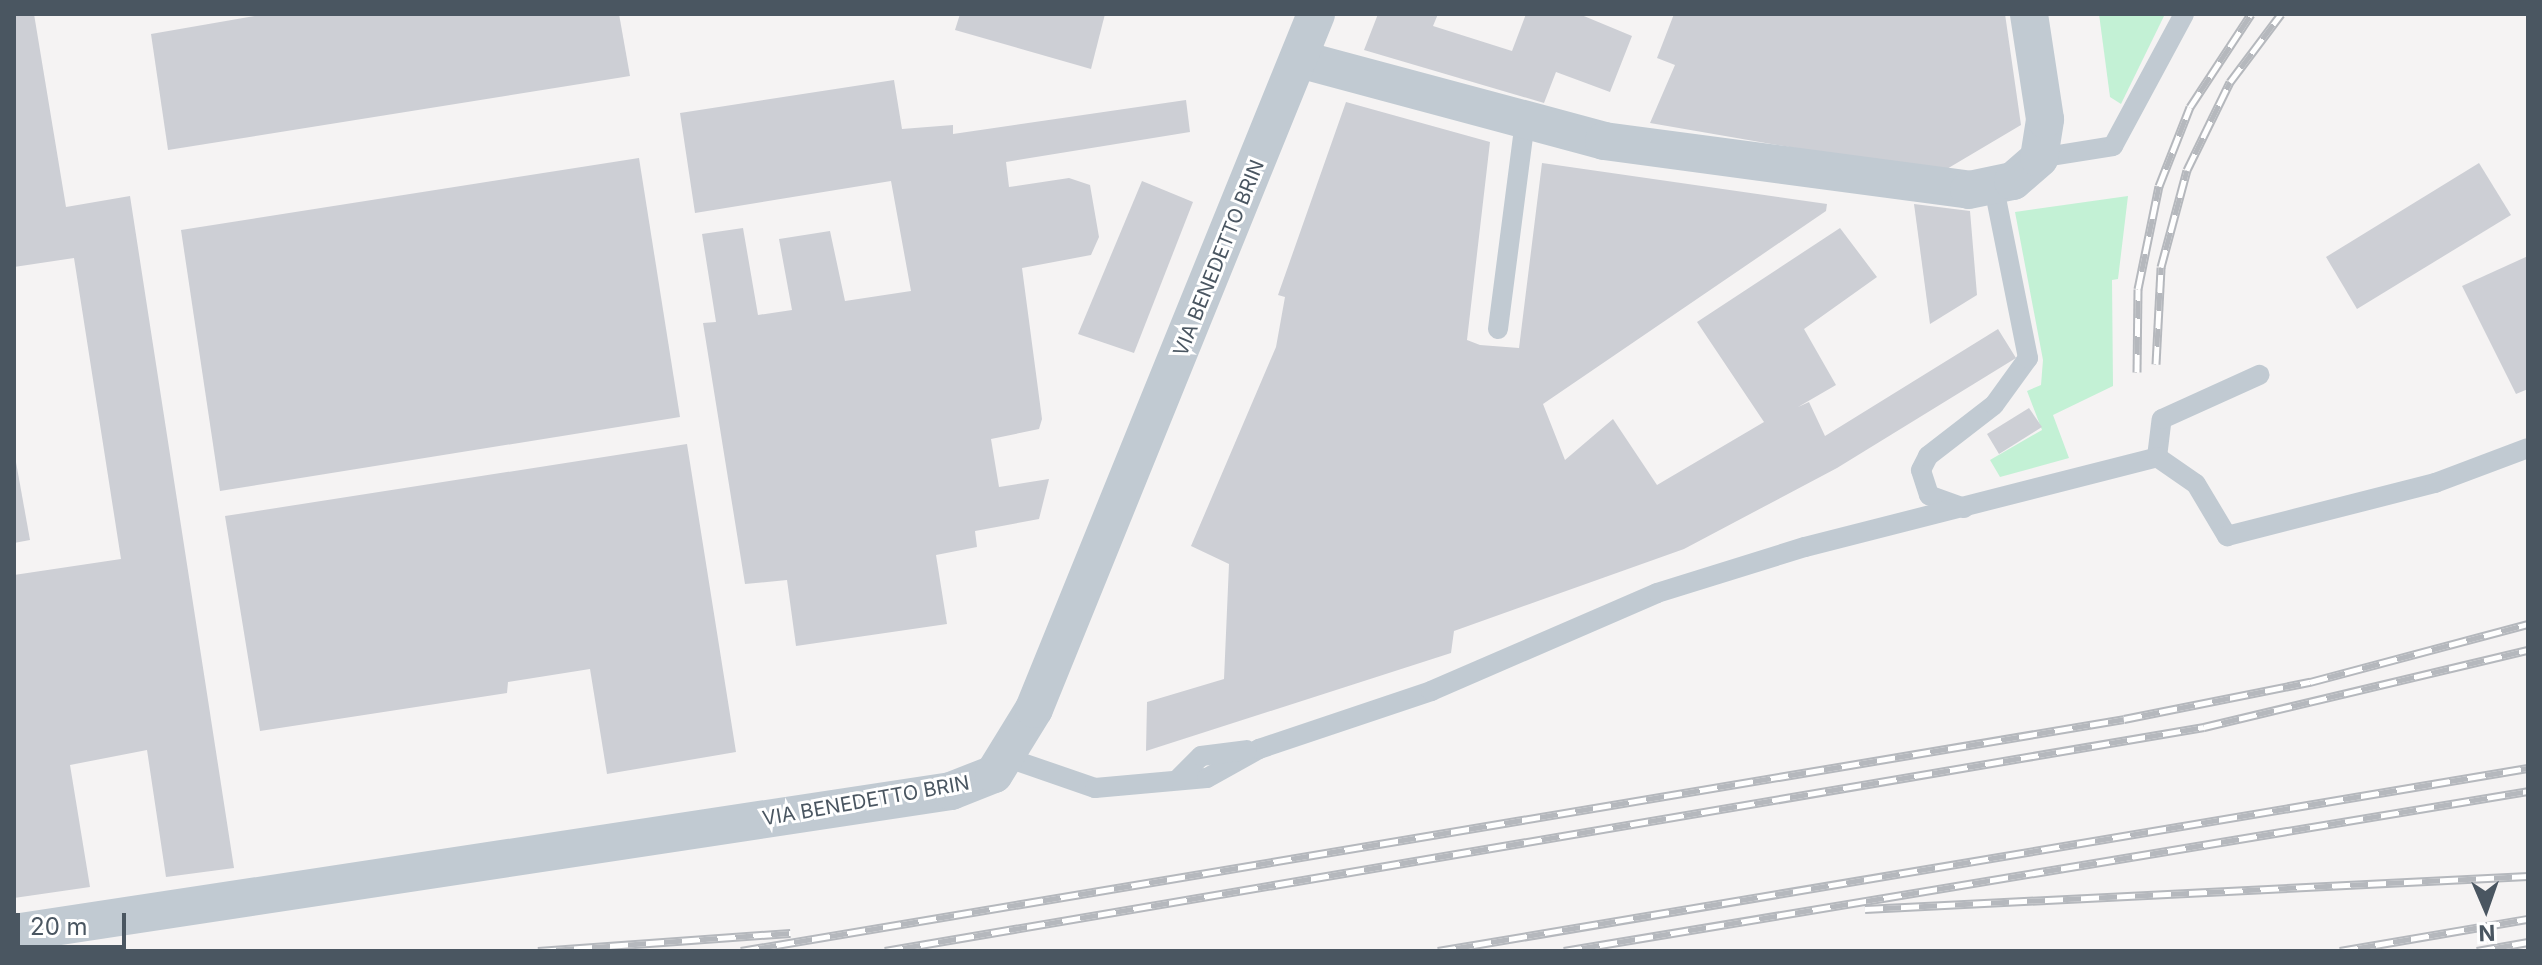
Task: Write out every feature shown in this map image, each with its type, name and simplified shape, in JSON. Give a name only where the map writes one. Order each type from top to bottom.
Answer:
[{"type":"street","name":"VIA BENEDETTO BRIN","points":[[14,933],[975,785],[1008,758],[1316,14]]},
{"type":"street","points":[[1299,59],[1525,122],[1943,190],[1994,188],[2039,158],[2045,119],[2029,14]]},
{"type":"lane","points":[[2039,158],[2113,146],[2184,14]]},
{"type":"lane","points":[[1498,329],[1525,122]]},
{"type":"lane","points":[[1968,508],[1929,495],[1921,470],[1939,443],[1994,405],[2028,358],[1994,188]]},
{"type":"lane","points":[[2157,457],[2162,419],[2259,375]]},
{"type":"lane","points":[[1008,758],[1095,788],[1179,778],[1207,778],[1259,749],[1431,691],[1657,593],[2157,457],[2196,484],[2227,536],[2435,483],[2528,448]]},
{"type":"green space","points":[[2099,14],[2165,14],[2121,104],[2110,97]]},
{"type":"green space","points":[[2128,196],[2118,279],[2112,280],[2113,386],[2053,415],[2069,458],[2000,477],[1990,460],[2042,430],[2027,391],[2041,385],[2043,360],[2015,212]]},
{"type":"building","points":[[14,14],[34,14],[66,207],[130,196],[234,868],[166,877],[147,750],[70,765],[90,887],[14,898],[14,575],[121,559],[74,258],[14,267]]},
{"type":"building","points":[[266,14],[619,14],[630,76],[168,150],[151,34]]},
{"type":"building","points":[[960,14],[1105,14],[1091,69],[955,30]]},
{"type":"building","points":[[1378,14],[1438,14],[1433,26],[1512,51],[1526,14],[1579,14],[1632,36],[1610,92],[1556,72],[1544,103],[1364,50]]},
{"type":"building","points":[[1674,14],[2005,14],[2021,125],[1940,173],[1650,123],[1675,65],[1657,58]]},
{"type":"building","points":[[894,80],[902,129],[953,125],[953,134],[1186,100],[1190,132],[1006,162],[1009,187],[1069,178],[1090,185],[1099,237],[1091,255],[1022,268],[1042,419],[1039,429],[991,439],[999,487],[1049,479],[1039,519],[975,531],[977,547],[936,555],[947,624],[796,646],[787,580],[745,584],[703,323],[716,322],[702,234],[743,228],[758,315],[792,310],[779,239],[830,231],[845,301],[911,291],[891,181],[695,213],[680,113]]},
{"type":"building","points":[[1346,102],[1490,142],[1467,340],[1480,345],[1519,348],[1542,163],[1827,204],[1826,211],[1543,404],[1565,460],[1613,419],[1657,485],[1764,422],[1697,322],[1840,228],[1877,277],[1804,329],[1836,385],[1798,407],[1809,402],[1825,436],[1998,329],[2016,358],[1837,468],[1684,549],[1454,631],[1451,653],[1146,751],[1147,702],[1224,679],[1229,564],[1191,546],[1276,347],[1285,297],[1278,295]]},
{"type":"building","points":[[639,158],[680,417],[220,491],[181,230]]},
{"type":"building","points":[[2479,163],[2511,215],[2357,309],[2326,257]]},
{"type":"building","points":[[1142,181],[1193,202],[1134,353],[1078,334]]},
{"type":"building","points":[[1914,204],[1970,211],[1977,295],[1930,324]]},
{"type":"building","points":[[2528,256],[2528,389],[2516,394],[2462,286]]},
{"type":"building","points":[[2029,408],[2042,427],[1999,454],[1987,434]]},
{"type":"building","points":[[687,444],[736,752],[607,774],[590,669],[508,682],[507,693],[260,731],[225,516]]},
{"type":"building","points":[[14,451],[30,540],[14,543]]},
{"type":"railway","points":[[2137,372],[2138,289],[2159,186],[2190,107],[2251,14]]},
{"type":"railway","points":[[2156,364],[2161,267],[2187,170],[2230,82],[2281,14]]},
{"type":"railway","points":[[741,951],[2124,719],[2310,682],[2528,624]]},
{"type":"railway","points":[[885,951],[2204,727],[2528,650]]},
{"type":"railway","points":[[1438,951],[2528,768]]},
{"type":"railway","points":[[1564,951],[2528,791]]},
{"type":"railway","points":[[1865,909],[2528,876]]},
{"type":"railway","points":[[2340,951],[2528,919]]},
{"type":"railway","points":[[538,951],[790,933]]},
{"type":"railway","points":[[2477,951],[2528,942]]}]
